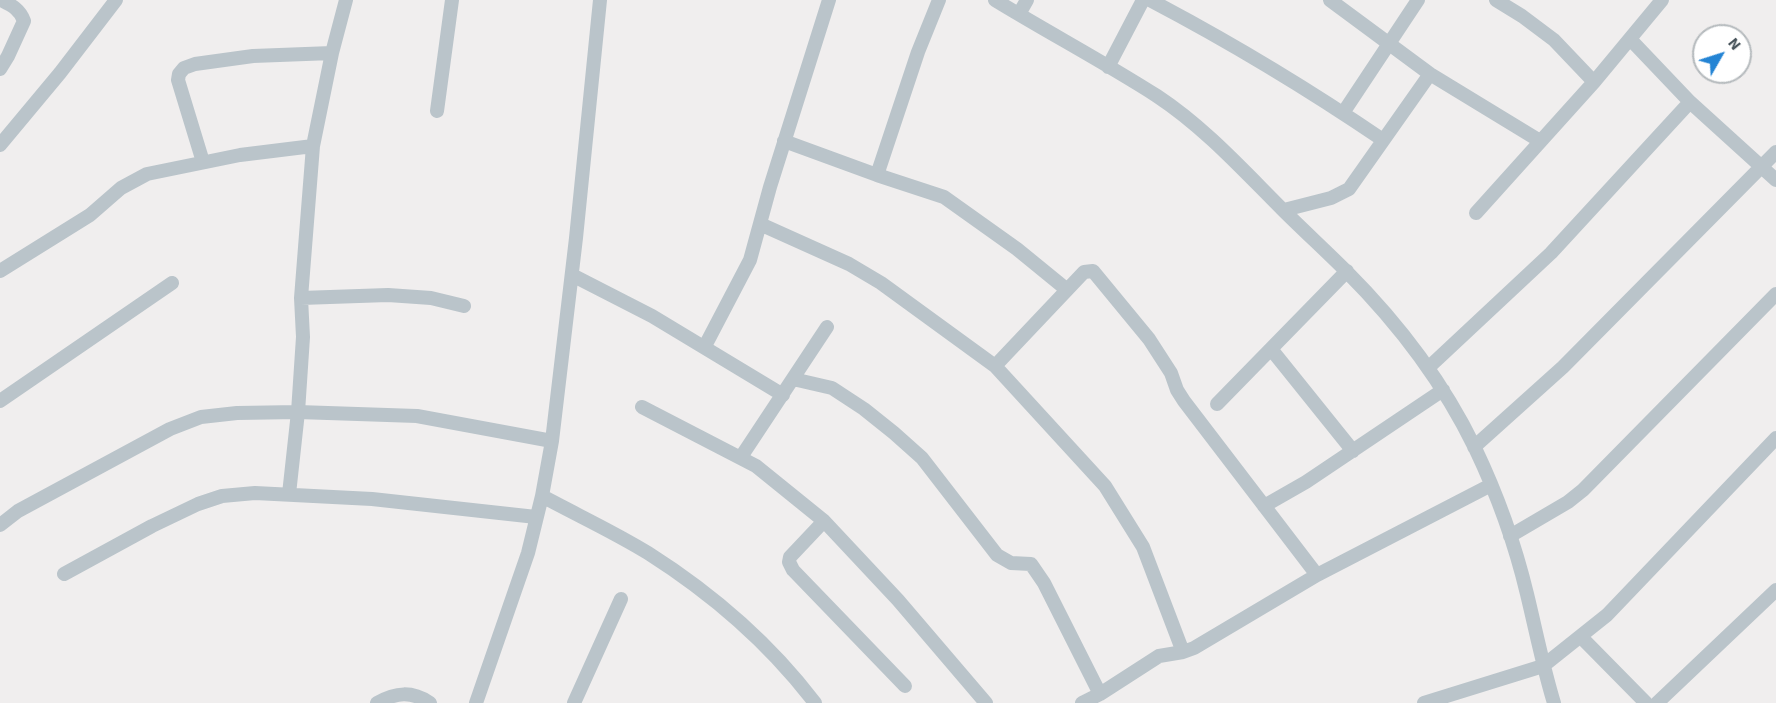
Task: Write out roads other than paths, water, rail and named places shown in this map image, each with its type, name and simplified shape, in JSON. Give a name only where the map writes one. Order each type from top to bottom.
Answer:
[{"type":"street","points":[[0,69],[24,21],[17,4],[1,0]]},
{"type":"street","points":[[0,145],[60,73],[116,0]]},
{"type":"street","points":[[290,494],[303,337],[301,298],[313,146],[332,53],[346,0]]},
{"type":"street","points":[[437,111],[452,0]]},
{"type":"street","points":[[476,703],[528,553],[552,441],[572,275],[600,0]]},
{"type":"street","points":[[705,346],[750,260],[784,141],[829,0]]},
{"type":"street","points":[[876,175],[918,52],[939,0]]},
{"type":"street","points":[[995,0],[1157,96],[1190,120],[1347,271],[1393,322],[1443,390],[1474,447],[1491,485],[1527,592],[1543,666],[1554,703]]},
{"type":"street","points":[[1019,14],[1027,0]]},
{"type":"street","points":[[1108,67],[1143,0]]},
{"type":"street","points":[[1149,0],[1199,26],[1343,113],[1383,140]]},
{"type":"street","points":[[1330,0],[1389,46],[1430,74],[1540,141]]},
{"type":"street","points":[[1343,113],[1418,0]]},
{"type":"street","points":[[1496,0],[1554,40],[1594,82]]},
{"type":"street","points":[[1476,213],[1594,82],[1662,0]]},
{"type":"street","points":[[1629,39],[1690,102],[1776,180]]},
{"type":"street","points":[[203,162],[178,80],[184,68],[195,64],[253,56],[332,53]]},
{"type":"street","points":[[1284,210],[1342,194],[1349,189],[1430,74]]},
{"type":"street","points":[[1428,368],[1551,253],[1690,102]]},
{"type":"street","points":[[784,141],[944,197],[1066,289]]},
{"type":"street","points":[[0,271],[90,215],[121,188],[147,174],[240,155],[313,146]]},
{"type":"street","points":[[1474,447],[1563,367],[1776,152]]},
{"type":"street","points":[[760,224],[849,264],[881,283],[995,366],[1105,486],[1143,547],[1183,652]]},
{"type":"street","points":[[995,366],[1084,272],[1089,270],[1097,274],[1149,339],[1171,373],[1184,401],[1317,575]]},
{"type":"street","points":[[1217,404],[1347,271]]},
{"type":"street","points":[[572,275],[652,316],[783,394]]},
{"type":"street","points":[[0,401],[172,283]]},
{"type":"street","points":[[1510,536],[1568,502],[1583,490],[1776,294]]},
{"type":"street","points":[[301,298],[388,295],[431,298],[464,306]]},
{"type":"street","points":[[741,458],[827,327]]},
{"type":"street","points":[[1271,349],[1353,451]]},
{"type":"street","points":[[793,380],[832,388],[864,409],[922,458],[997,555],[1011,562],[1031,564],[1044,583],[1100,694]]},
{"type":"street","points":[[1264,506],[1306,482],[1443,390]]},
{"type":"street","points":[[642,407],[756,466],[824,521],[898,600],[986,703]]},
{"type":"street","points":[[0,525],[18,511],[181,425],[201,417],[298,412],[417,416],[552,441]]},
{"type":"street","points":[[1424,703],[1543,666],[1607,615],[1776,438]]},
{"type":"street","points":[[1082,703],[1159,656],[1194,648],[1317,575],[1491,485]]},
{"type":"street","points":[[64,574],[152,526],[198,504],[222,496],[255,493],[290,494],[394,501],[536,517]]},
{"type":"street","points":[[542,496],[648,553],[701,591],[758,638],[796,678],[815,703]]},
{"type":"street","points":[[824,521],[790,557],[789,562],[793,570],[905,686]]},
{"type":"street","points":[[1657,703],[1775,595]]},
{"type":"street","points":[[574,703],[621,598]]},
{"type":"street","points":[[1581,637],[1646,703]]},
{"type":"street","points":[[378,703],[387,697],[404,694],[419,695],[430,703]]}]
